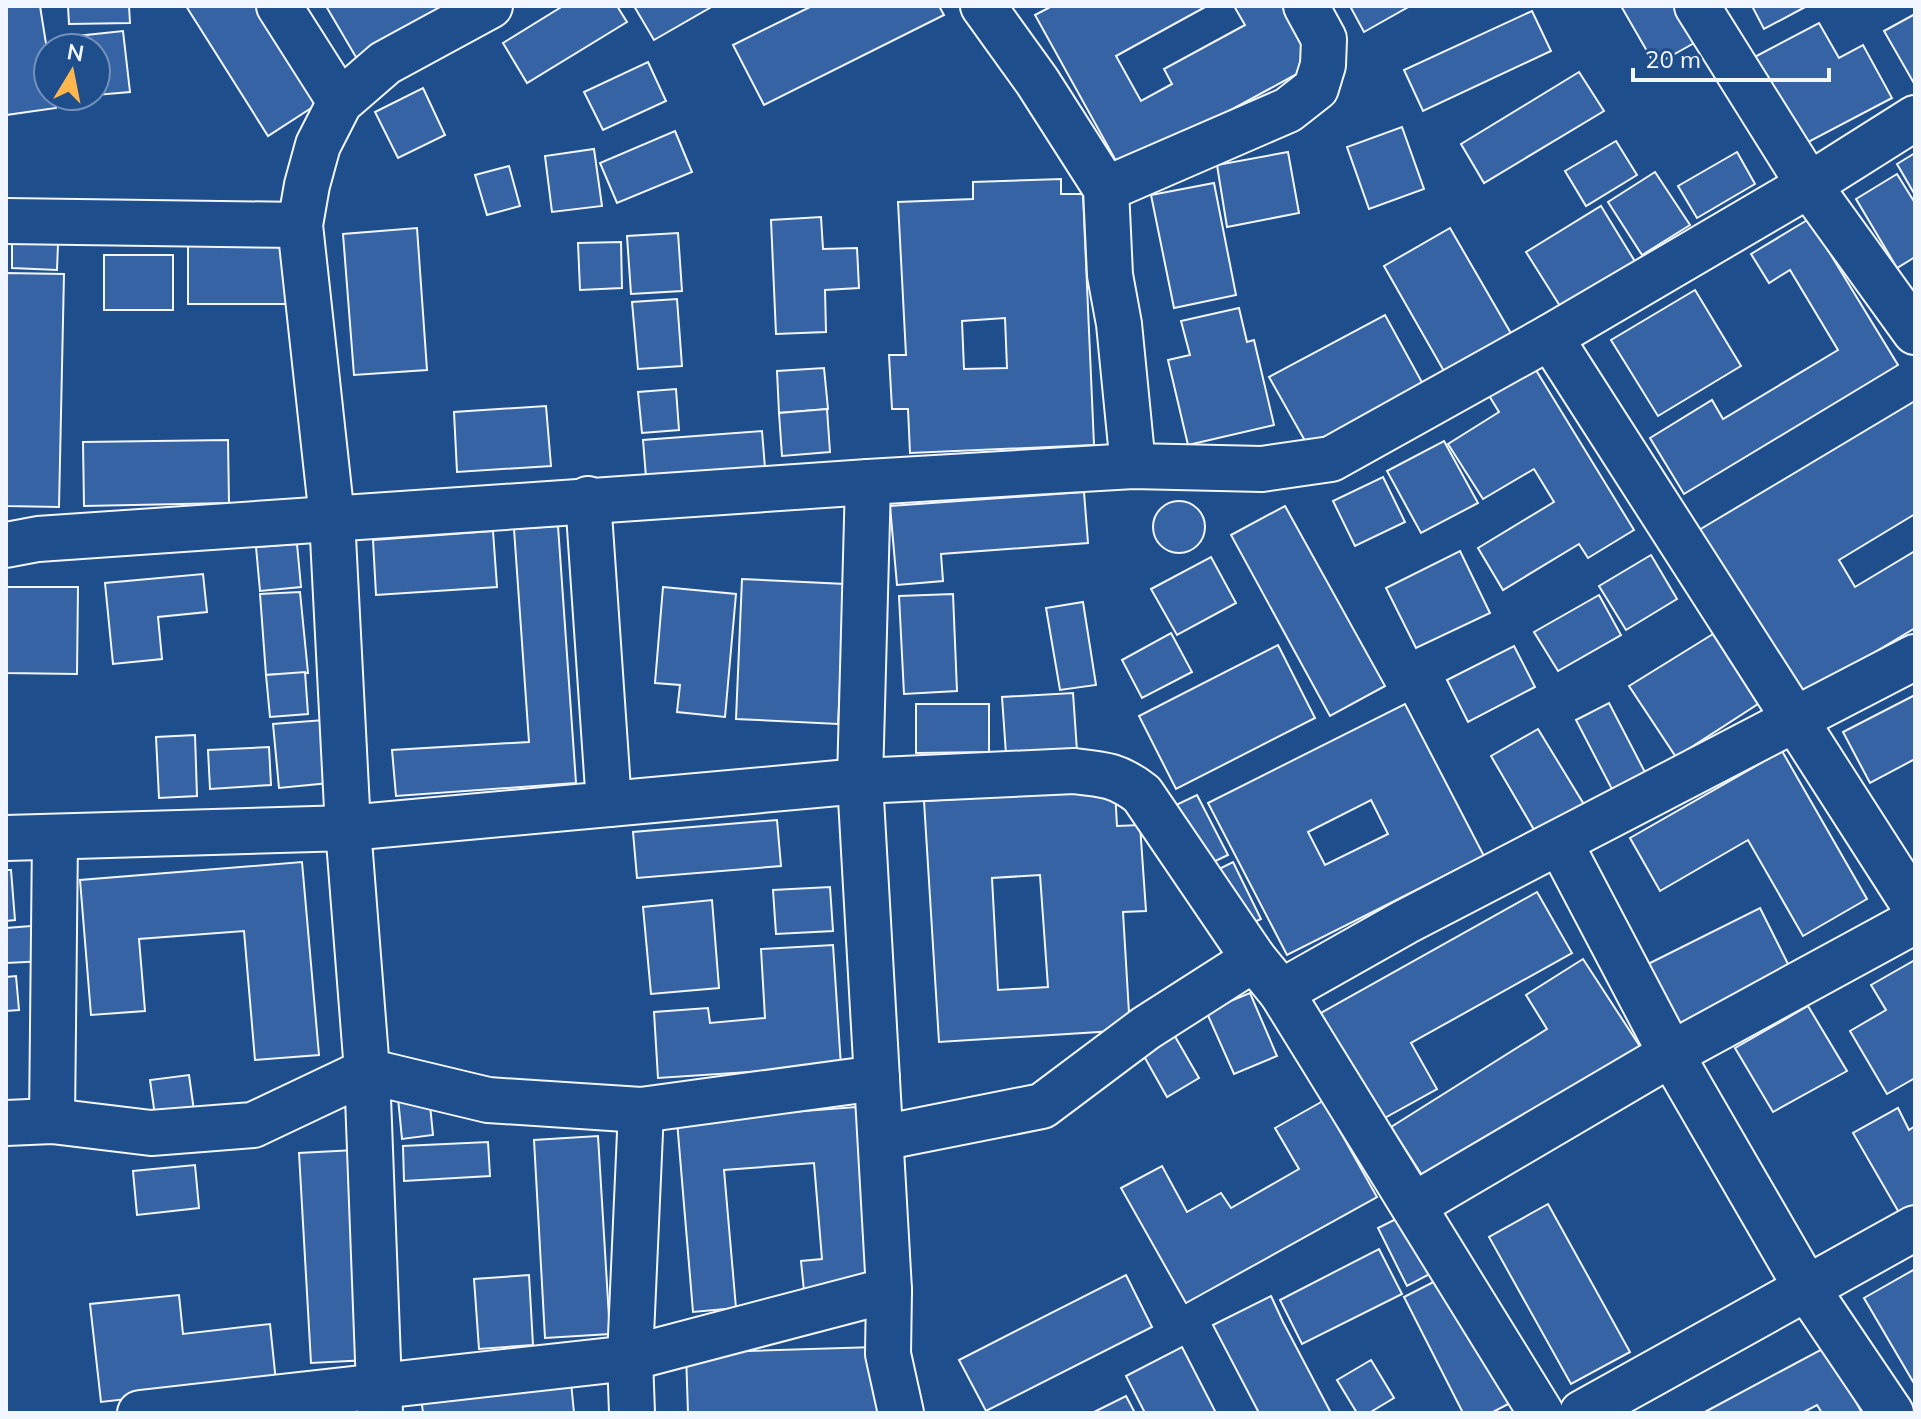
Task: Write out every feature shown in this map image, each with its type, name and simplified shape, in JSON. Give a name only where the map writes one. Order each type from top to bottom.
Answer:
[{"type":"street","points":[[279,6],[340,102]]},
{"type":"street","points":[[379,1399],[367,1071],[348,828],[332,518],[300,225],[318,145],[340,102],[385,63],[490,6]]},
{"type":"street","points":[[983,6],[1037,81],[1106,189],[1110,275],[1119,324],[1133,466]]},
{"type":"street","points":[[1106,189],[1288,110],[1316,88],[1323,65],[1324,39],[1306,6]]},
{"type":"street","points":[[1697,6],[1809,185],[1915,332]]},
{"type":"street","points":[[6,545],[38,539],[588,499],[1133,466],[1262,469],[1331,459],[1550,337],[1809,185],[1915,118]]},
{"type":"street","points":[[6,221],[300,225]]},
{"type":"street","points":[[1550,337],[1915,907]]},
{"type":"street","points":[[868,482],[860,781],[889,1290],[888,1354],[901,1413]]},
{"type":"street","points":[[588,499],[609,804]]},
{"type":"street","points":[[881,1138],[1042,1106],[1146,1028],[1405,922],[1915,657]]},
{"type":"street","points":[[6,838],[348,828],[860,781],[1074,771],[1106,774],[1125,780],[1142,794],[1267,976],[1414,1205],[1541,1413]]},
{"type":"street","points":[[52,1121],[55,837]]},
{"type":"street","points":[[1560,843],[1671,1054],[1806,1287],[1891,1413]]},
{"type":"street","points":[[1414,1205],[1671,1054],[1915,921]]},
{"type":"street","points":[[6,1123],[52,1121],[151,1133],[253,1125],[367,1071],[488,1100],[641,1110],[877,1078]]},
{"type":"street","points":[[632,1413],[630,1358],[641,1110]]},
{"type":"street","points":[[1582,1413],[1915,1228]]},
{"type":"street","points":[[140,1413],[379,1399],[630,1358],[889,1290]]},
{"type":"building","points":[[6,6],[40,6],[44,32],[32,32],[32,111],[6,115]]},
{"type":"building","points":[[68,6],[129,6],[130,23],[69,24]]},
{"type":"building","points":[[186,6],[257,6],[319,103],[268,136]]},
{"type":"building","points":[[326,6],[463,6],[360,64]]},
{"type":"building","points":[[563,6],[617,6],[627,22],[527,83],[503,43]]},
{"type":"building","points":[[634,6],[713,6],[654,40]]},
{"type":"building","points":[[812,6],[939,6],[944,15],[764,105],[733,45]]},
{"type":"building","points":[[1052,6],[1207,6],[1116,56],[1141,101],[1172,84],[1164,69],[1245,25],[1234,6],[1297,6],[1326,58],[1121,170],[1035,15]]},
{"type":"building","points":[[1350,6],[1410,6],[1364,32]]},
{"type":"building","points":[[1621,6],[1675,6],[1696,42],[1655,65]]},
{"type":"building","points":[[1752,6],[1807,6],[1764,29]]},
{"type":"building","points":[[1532,11],[1551,51],[1423,111],[1404,70]]},
{"type":"building","points":[[1915,14],[1915,85],[1884,31]]},
{"type":"building","points":[[1819,23],[1839,58],[1863,45],[1892,98],[1795,149],[1747,61]]},
{"type":"building","points":[[123,31],[130,92],[112,94],[112,32]]},
{"type":"building","points":[[648,62],[666,101],[603,130],[584,92]]},
{"type":"building","points":[[1579,72],[1604,111],[1484,183],[1461,144]]},
{"type":"building","points":[[423,88],[445,135],[398,158],[375,112]]},
{"type":"building","points":[[1402,127],[1424,189],[1369,209],[1347,147]]},
{"type":"building","points":[[675,131],[692,172],[617,203],[600,163]]},
{"type":"building","points":[[1616,141],[1637,175],[1586,206],[1565,171]]},
{"type":"building","points":[[594,149],[602,206],[552,212],[545,156]]},
{"type":"building","points":[[1288,152],[1299,213],[1227,227],[1217,165]]},
{"type":"building","points":[[1737,152],[1755,184],[1697,218],[1678,186]]},
{"type":"building","points":[[1915,153],[1915,195],[1897,164]]},
{"type":"building","points":[[509,166],[520,206],[487,215],[475,175]]},
{"type":"building","points":[[1655,172],[1690,225],[1642,255],[1608,202]]},
{"type":"building","points":[[1897,174],[1915,203],[1915,257],[1897,268],[1856,199]]},
{"type":"building","points":[[1061,179],[1061,194],[1083,194],[1094,445],[910,453],[908,409],[892,409],[889,355],[906,355],[898,202],[973,199],[973,182]],"holes":[[[1005,318],[1007,368],[964,369],[962,321]]]},
{"type":"building","points":[[1214,183],[1236,295],[1174,308],[1151,195]]},
{"type":"building","points":[[1601,206],[1639,268],[1565,314],[1526,252]]},
{"type":"building","points":[[821,217],[823,249],[857,248],[859,288],[825,290],[826,332],[776,334],[771,220]]},
{"type":"building","points":[[1809,219],[1898,365],[1684,494],[1650,438],[1712,400],[1723,419],[1838,350],[1790,270],[1769,283],[1751,254]]},
{"type":"building","points":[[417,228],[427,370],[354,375],[343,234]]},
{"type":"building","points":[[1450,228],[1516,342],[1449,380],[1384,266]]},
{"type":"building","points":[[678,233],[682,291],[631,294],[627,236]]},
{"type":"building","points":[[188,241],[286,242],[286,304],[188,304]]},
{"type":"building","points":[[621,242],[622,288],[580,290],[578,243]]},
{"type":"building","points":[[12,243],[58,244],[57,270],[12,268]]},
{"type":"building","points":[[104,255],[173,255],[173,310],[104,310]]},
{"type":"building","points":[[6,273],[64,274],[59,507],[6,506]]},
{"type":"building","points":[[1695,290],[1741,366],[1658,416],[1611,340]]},
{"type":"building","points":[[677,299],[682,366],[638,369],[632,302]]},
{"type":"building","points":[[1239,308],[1247,342],[1254,340],[1274,425],[1188,445],[1168,360],[1190,355],[1181,321]]},
{"type":"building","points":[[1385,315],[1424,386],[1309,448],[1269,377]]},
{"type":"building","points":[[1531,362],[1634,530],[1588,558],[1579,544],[1503,590],[1478,548],[1554,502],[1534,469],[1483,499],[1448,444],[1499,412],[1485,389]]},
{"type":"building","points":[[824,368],[828,409],[779,413],[777,371]]},
{"type":"building","points":[[676,389],[679,430],[642,433],[638,392]]},
{"type":"building","points":[[1915,401],[1915,514],[1839,560],[1855,587],[1915,551],[1915,628],[1802,696],[1699,530]]},
{"type":"building","points":[[546,406],[551,466],[457,472],[454,412]]},
{"type":"building","points":[[827,409],[830,452],[782,456],[779,413]]},
{"type":"building","points":[[762,431],[765,468],[646,477],[643,440]]},
{"type":"building","points":[[228,440],[229,503],[84,506],[83,442]]},
{"type":"building","points":[[1444,441],[1478,503],[1421,533],[1387,471]]},
{"type":"building","points":[[1383,477],[1405,522],[1355,546],[1333,501]]},
{"type":"building","points":[[1084,492],[1088,543],[941,554],[943,581],[897,585],[890,506]]},
{"type":"building","points":[[1179,501],[1197,509],[1205,527],[1197,545],[1179,553],[1161,545],[1153,527],[1161,509]]},
{"type":"building","points":[[1285,506],[1385,686],[1330,716],[1231,535]]},
{"type":"building","points":[[558,526],[576,783],[396,796],[392,750],[529,742],[514,529]]},
{"type":"building","points":[[493,531],[497,587],[376,595],[373,540]]},
{"type":"building","points":[[297,544],[301,587],[260,591],[256,547]]},
{"type":"building","points":[[1460,551],[1490,613],[1416,648],[1386,588]]},
{"type":"building","points":[[1651,555],[1677,599],[1626,630],[1599,586]]},
{"type":"building","points":[[1211,557],[1236,603],[1177,635],[1151,589]]},
{"type":"building","points":[[203,574],[207,612],[158,617],[162,659],[113,664],[105,583]]},
{"type":"building","points":[[742,579],[845,584],[838,724],[736,719]]},
{"type":"building","points":[[6,587],[78,587],[77,674],[6,673]]},
{"type":"building","points":[[663,587],[736,594],[725,717],[677,712],[680,685],[655,683]]},
{"type":"building","points":[[300,592],[308,673],[266,675],[260,594]]},
{"type":"building","points":[[953,594],[957,691],[904,694],[899,596]]},
{"type":"building","points":[[1599,595],[1621,635],[1558,671],[1534,632]]},
{"type":"building","points":[[1083,602],[1096,685],[1060,690],[1046,608]]},
{"type":"building","points":[[1171,633],[1192,672],[1142,698],[1122,660]]},
{"type":"building","points":[[1713,634],[1758,704],[1676,757],[1629,686]]},
{"type":"building","points":[[1278,645],[1315,718],[1176,789],[1139,716]]},
{"type":"building","points":[[1514,646],[1535,687],[1468,722],[1447,680]]},
{"type":"building","points":[[305,672],[308,714],[270,717],[266,675]]},
{"type":"building","points":[[1073,693],[1077,751],[1006,754],[1002,697]]},
{"type":"building","points":[[1915,695],[1915,759],[1870,783],[1843,732]]},
{"type":"building","points":[[1609,703],[1648,778],[1615,795],[1576,720]]},
{"type":"building","points":[[916,704],[989,704],[989,752],[916,753]]},
{"type":"building","points":[[1405,704],[1484,856],[1287,955],[1208,803]],"holes":[[[1371,800],[1388,834],[1325,865],[1308,832]]]},
{"type":"building","points":[[324,720],[329,783],[279,788],[273,724]]},
{"type":"building","points":[[1538,729],[1588,811],[1540,840],[1491,756]]},
{"type":"building","points":[[195,735],[197,796],[159,798],[156,737]]},
{"type":"building","points":[[269,747],[271,785],[210,789],[208,750]]},
{"type":"building","points":[[1782,751],[1867,899],[1803,936],[1748,840],[1660,891],[1630,838]]},
{"type":"building","points":[[1115,790],[1117,826],[1140,825],[1146,911],[1123,912],[1130,1030],[939,1042],[924,801]],"holes":[[[1040,875],[1048,987],[998,990],[992,878]]]},
{"type":"building","points":[[1197,795],[1228,855],[1205,866],[1174,806]]},
{"type":"building","points":[[777,820],[781,866],[637,878],[633,832]]},
{"type":"building","points":[[302,862],[319,1055],[255,1060],[244,931],[139,939],[145,1011],[91,1015],[80,880]]},
{"type":"building","points":[[1233,862],[1261,919],[1238,930],[1209,874]]},
{"type":"building","points":[[6,870],[11,870],[15,920],[6,921]]},
{"type":"building","points":[[830,887],[833,931],[776,934],[773,890]]},
{"type":"building","points":[[1537,892],[1572,953],[1411,1043],[1437,1089],[1381,1120],[1321,1013]]},
{"type":"building","points":[[712,900],[719,988],[651,994],[643,907]]},
{"type":"building","points":[[1760,908],[1792,972],[1677,1029],[1644,966]]},
{"type":"building","points":[[44,925],[46,961],[6,963],[6,928]]},
{"type":"building","points":[[833,945],[841,1066],[658,1078],[654,1012],[708,1008],[710,1023],[765,1018],[761,949]]},
{"type":"building","points":[[1583,959],[1641,1048],[1427,1183],[1391,1127],[1547,1029],[1526,995]]},
{"type":"building","points":[[1915,960],[1915,1078],[1887,1094],[1850,1031],[1886,1010],[1871,985]]},
{"type":"building","points":[[16,976],[19,1010],[6,1011],[6,977]]},
{"type":"building","points":[[1250,993],[1277,1056],[1234,1074],[1206,1011]]},
{"type":"building","points":[[1808,1006],[1847,1071],[1773,1112],[1735,1048]]},
{"type":"building","points":[[1173,1033],[1199,1078],[1167,1097],[1141,1051]]},
{"type":"building","points":[[189,1075],[194,1111],[155,1116],[150,1080]]},
{"type":"building","points":[[429,1095],[433,1135],[402,1139],[398,1098]]},
{"type":"building","points":[[1323,1101],[1377,1197],[1186,1303],[1121,1188],[1162,1166],[1187,1212],[1221,1193],[1231,1208],[1299,1169],[1275,1128]]},
{"type":"building","points":[[856,1107],[871,1285],[804,1291],[801,1261],[822,1259],[814,1163],[724,1170],[736,1308],[693,1312],[677,1121]]},
{"type":"building","points":[[1898,1108],[1909,1130],[1915,1126],[1915,1209],[1901,1216],[1853,1133]]},
{"type":"building","points":[[598,1136],[610,1334],[545,1338],[534,1140]]},
{"type":"building","points":[[488,1142],[490,1176],[404,1181],[403,1146]]},
{"type":"building","points":[[355,1150],[368,1360],[311,1363],[299,1153]]},
{"type":"building","points":[[195,1165],[199,1208],[137,1215],[133,1171]]},
{"type":"building","points":[[1548,1204],[1630,1352],[1571,1384],[1489,1237]]},
{"type":"building","points":[[1414,1210],[1443,1267],[1407,1286],[1378,1228]]},
{"type":"building","points":[[1379,1249],[1402,1294],[1302,1344],[1280,1300]]},
{"type":"building","points":[[1915,1269],[1915,1385],[1864,1298]]},
{"type":"building","points":[[1453,1272],[1518,1399],[1491,1413],[1463,1413],[1404,1297]]},
{"type":"building","points":[[529,1275],[533,1345],[479,1349],[474,1279]]},
{"type":"building","points":[[1126,1275],[1152,1327],[986,1411],[959,1360]]},
{"type":"building","points":[[179,1295],[183,1334],[270,1324],[276,1382],[101,1402],[90,1304]]},
{"type":"building","points":[[1271,1296],[1331,1413],[1259,1413],[1213,1325]]},
{"type":"building","points":[[875,1347],[878,1413],[688,1413],[686,1353]]},
{"type":"building","points":[[1182,1347],[1216,1413],[1145,1413],[1126,1376]]},
{"type":"building","points":[[1826,1347],[1862,1413],[1822,1413],[1817,1405],[1802,1413],[1703,1413]]},
{"type":"building","points":[[1371,1360],[1394,1398],[1369,1413],[1357,1413],[1337,1380]]},
{"type":"building","points":[[570,1372],[574,1413],[423,1413],[420,1389]]},
{"type":"building","points":[[1126,1396],[1135,1413],[1092,1413]]}]
